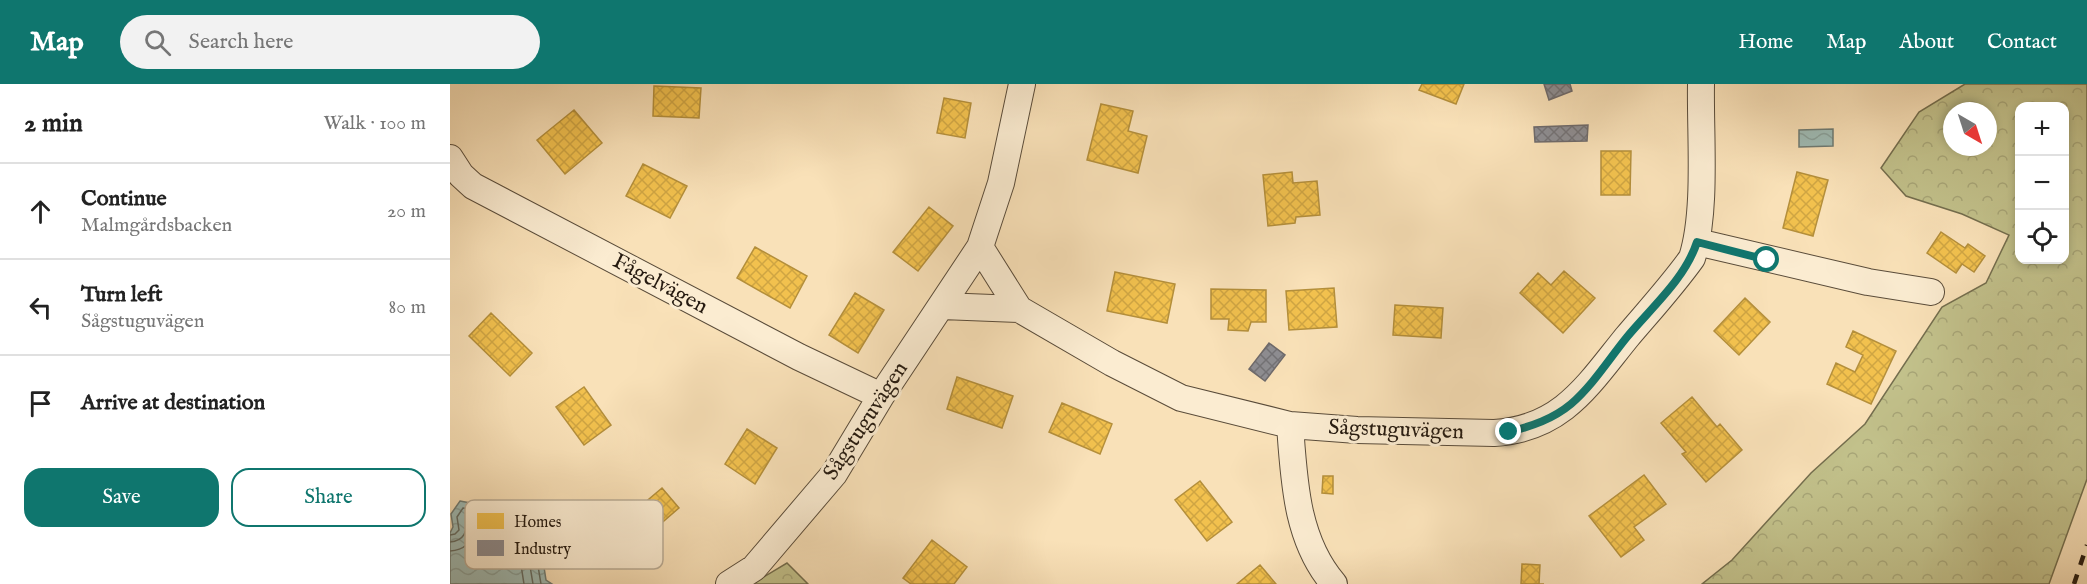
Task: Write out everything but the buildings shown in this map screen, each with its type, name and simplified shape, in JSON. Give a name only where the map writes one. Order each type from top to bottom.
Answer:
[{"type":"street","points":[[942,306],[980,247],[1001,183],[1022,84]]},
{"type":"street","name":"Sågstuguvägen","points":[[980,247],[1019,309],[1112,363],[1181,398],[1290,425],[1357,430],[1494,434],[1517,430],[1553,417],[1572,403],[1673,284],[1692,258],[1697,242],[1701,188],[1701,84]]},
{"type":"street","name":"Fågelvägen","points":[[450,158],[461,175],[473,186],[799,357],[881,396]]},
{"type":"street","points":[[1697,242],[1868,282],[1931,292]]},
{"type":"street","name":"Sågstuguvägen","points":[[729,584],[754,568],[834,474],[881,396],[942,306],[1019,309]]},
{"type":"street","points":[[1290,425],[1296,501],[1304,530],[1313,551],[1334,584]]},
{"type":"green space","points":[[1965,84],[2087,84],[2087,479],[2049,584],[1702,584],[1732,560],[1811,473],[1865,424],[1942,307],[1986,283],[2009,235],[1962,214],[1906,196],[1881,168],[1919,112]]},
{"type":"green space","points":[[787,563],[808,584],[752,584]]},
{"type":"water","points":[[1833,129],[1833,146],[1799,147],[1799,130]]},
{"type":"water","points":[[460,501],[465,502],[465,569],[544,569],[546,580],[552,584],[450,584],[450,533],[453,527],[451,514]]},
{"type":"railway","points":[[2074,584],[2087,545]]},
{"type":"route","points":[[1509,432],[1533,426],[1553,417],[1572,403],[1673,284],[1692,258],[1697,242],[1767,260]]}]
